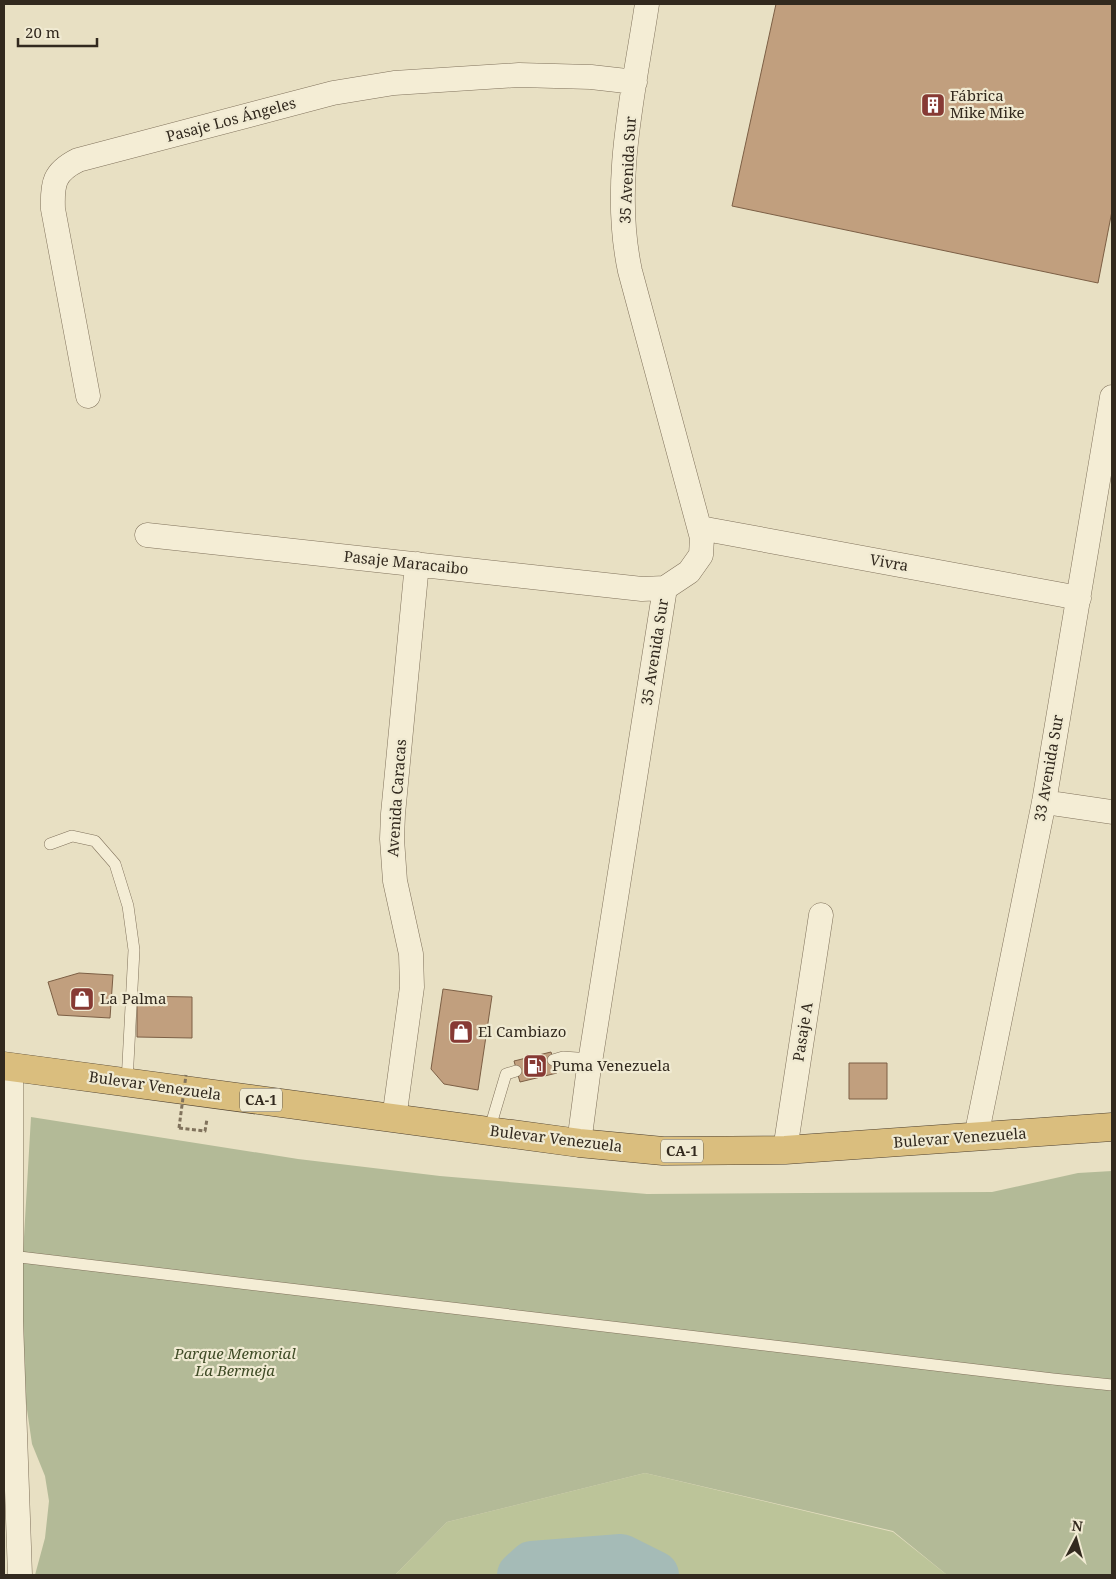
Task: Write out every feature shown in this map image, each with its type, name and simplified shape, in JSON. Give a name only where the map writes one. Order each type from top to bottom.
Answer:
[{"type":"highway","name":"Bulevar Venezuela","points":[[8,1066],[394,1119],[579,1143],[663,1151],[785,1150],[1112,1127]]},
{"type":"street","name":"35 Avenida Sur","points":[[579,1143],[665,588],[689,572],[698,561],[702,550],[700,528],[626,251],[623,198],[627,136],[648,4]]},
{"type":"street","name":"Pasaje Los Ángeles","points":[[88,396],[53,209],[52,192],[56,178],[64,167],[78,160],[324,95],[365,87],[421,81],[519,75],[591,77],[635,82]]},
{"type":"street","name":"33 Avenida Sur","points":[[976,1137],[1044,802],[1112,397]]},
{"type":"street","name":"Vivra","points":[[700,528],[1079,598]]},
{"type":"street","name":"Pasaje Maracaibo","points":[[147,535],[642,589],[665,588]]},
{"type":"street","name":"Avenida Caracas","points":[[394,1119],[407,1025],[412,971],[410,943],[393,867],[393,814],[417,564]]},
{"type":"street","points":[[1044,802],[1112,812]]},
{"type":"street","name":"Pasaje A","points":[[785,1150],[821,915]]},
{"type":"street","points":[[8,1066],[11,1256],[7,1320],[11,1508],[20,1575]]},
{"type":"lane","points":[[50,844],[72,836],[95,840],[115,864],[128,906],[134,950],[127,1082]]},
{"type":"lane","points":[[553,1060],[563,1057],[591,1058]]},
{"type":"lane","points":[[489,1131],[506,1074],[516,1070]]},
{"type":"lane","points":[[11,1256],[1112,1385]]},
{"type":"path","points":[[186,1075],[180,1128],[205,1131]]},
{"type":"green space","name":"Parque Memorial La Bermeja","points":[[31,1117],[298,1159],[440,1176],[647,1194],[992,1192],[1078,1173],[1112,1171],[1112,1575],[947,1575],[893,1531],[645,1473],[447,1522],[395,1575],[35,1575],[45,1538],[49,1501],[45,1476],[32,1444],[24,1389],[20,1305]]},
{"type":"green space","points":[[645,1473],[893,1532],[947,1575],[395,1575],[447,1522]]},
{"type":"building","name":"Fábrica Mike Mike","points":[[776,4],[1112,4],[1112,211],[1098,283],[732,206]]},
{"type":"building","name":"La Palma","points":[[79,973],[113,975],[110,1018],[58,1015],[48,982]]},
{"type":"building","name":"El Cambiazo","points":[[443,989],[492,996],[478,1090],[444,1084],[431,1069]]},
{"type":"building","points":[[137,996],[192,997],[192,1038],[137,1037]]},
{"type":"building","name":"Puma Venezuela","points":[[551,1052],[557,1073],[520,1082],[514,1061]]},
{"type":"building","points":[[849,1063],[887,1063],[887,1099],[849,1099]]},
{"type":"waterway","points":[[521,1575],[532,1565],[621,1558],[655,1575]]},
{"type":"place","name":"Fábrica Mike Mike","points":[[933,105]]},
{"type":"place","name":"La Palma","points":[[82,999]]},
{"type":"place","name":"El Cambiazo","points":[[461,1032]]},
{"type":"place","name":"Puma Venezuela","points":[[535,1066]]}]
